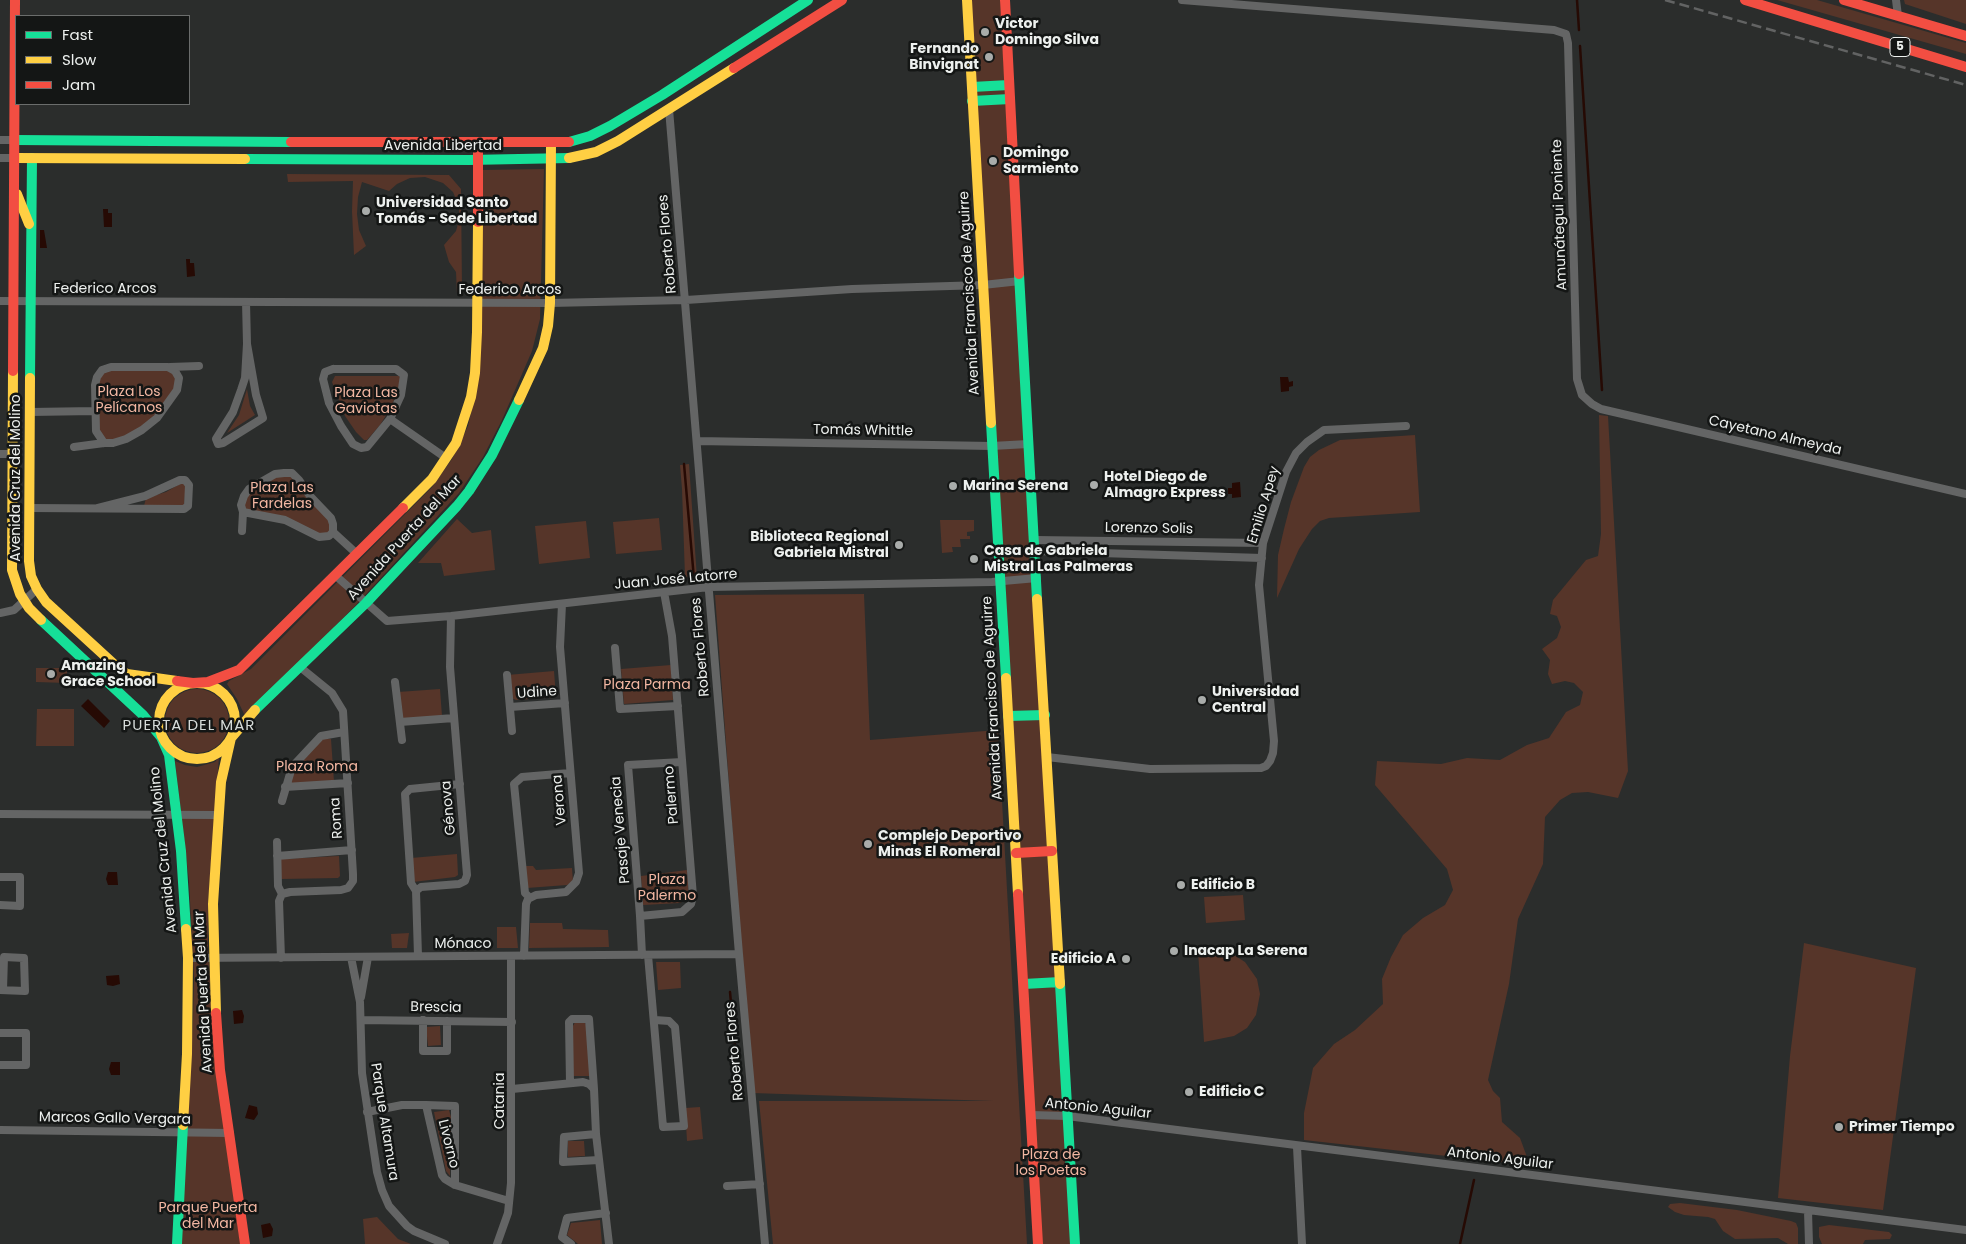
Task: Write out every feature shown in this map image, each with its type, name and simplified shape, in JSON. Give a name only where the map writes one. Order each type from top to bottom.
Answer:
[{"type":"main road","name":"Avenida Cruz del Molino","points":[[15,0],[11,562],[16,586],[24,602],[34,615],[138,710],[161,737],[169,755],[184,887],[188,958],[187,1054],[177,1244]]},
{"type":"main road","name":"Avenida Libertad","points":[[15,140],[478,143],[551,143],[580,140],[601,132],[662,95],[808,0]]},
{"type":"main road","name":"Avenida Libertad","points":[[15,158],[478,160],[574,158],[596,152],[618,141],[842,0]]},
{"type":"main road","name":"Avenida Francisco de Aguirre","points":[[966,0],[1038,1244]]},
{"type":"main road","points":[[1005,0],[1028,444],[1075,1244]]},
{"type":"main road","name":"5","points":[[1745,0],[1966,67]]},
{"type":"main road","name":"5","points":[[1848,0],[1966,36]]},
{"type":"main road","points":[[972,88],[1009,85]]},
{"type":"main road","points":[[972,101],[1010,99]]},
{"type":"main road","name":"Avenida Puerta del Mar","points":[[478,143],[477,302],[474,373],[471,397],[456,443],[432,478],[336,576],[239,670],[208,682],[193,682],[171,692],[163,701],[158,719],[161,737],[168,747],[178,755],[196,760],[214,756],[224,748],[252,713],[366,603],[457,506],[479,477],[539,359],[548,326],[550,303],[551,143]]},
{"type":"main road","name":"Avenida Cruz del Molino","points":[[32,158],[28,561],[31,576],[37,589],[52,608],[127,674],[193,682]]},
{"type":"main road","name":"Avenida Cruz del Molino","points":[[15,186],[32,236]]},
{"type":"main road","name":"Avenida Puerta del Mar","points":[[193,682],[213,686],[221,691],[228,699],[235,718],[222,773],[218,815],[213,904],[214,958],[218,1046],[245,1244]]},
{"type":"main road","points":[[1008,716],[1045,715]]},
{"type":"main road","points":[[1016,853],[1052,851]]},
{"type":"main road","points":[[1024,984],[1060,982]]},
{"type":"street","name":"Amunátegui Poniente","points":[[1182,0],[1554,30],[1566,34],[1568,43],[1577,379],[1582,395]]},
{"type":"street","points":[[1896,0],[1898,16]]},
{"type":"street","name":"Roberto Flores","points":[[669,109],[765,1244]]},
{"type":"street","name":"Avenida Libertad","points":[[0,140],[15,140]]},
{"type":"street","name":"Avenida Libertad","points":[[0,158],[15,158]]},
{"type":"street","name":"Federico Arcos","points":[[0,302],[550,303],[686,300],[852,289],[983,285],[1020,281]]},
{"type":"street","points":[[246,302],[247,344],[245,378],[233,412],[216,440],[218,444],[264,418],[256,395],[247,344]]},
{"type":"street","points":[[104,443],[96,431],[95,411],[96,376],[102,370],[111,367],[199,366]]},
{"type":"street","points":[[74,447],[104,443],[113,444],[142,430],[157,418],[177,390],[178,378],[175,371],[168,367]]},
{"type":"street","points":[[333,369],[396,369],[401,371],[405,378],[402,395],[390,419],[369,446],[361,448],[355,446],[341,426],[329,403],[323,379],[325,372],[333,369]]},
{"type":"street","name":"Cayetano Almeyda","points":[[1582,395],[1600,409],[1966,494]]},
{"type":"street","points":[[30,412],[95,411]]},
{"type":"street","points":[[390,419],[446,458]]},
{"type":"street","name":"Emilio Apey","points":[[1047,757],[1150,769],[1261,768],[1270,761],[1274,741],[1259,585],[1263,543],[1286,472],[1296,453],[1307,442],[1324,430],[1406,426]]},
{"type":"street","name":"Tomás Whittle","points":[[697,440],[992,446],[1028,444]]},
{"type":"street","points":[[0,454],[12,454]]},
{"type":"street","points":[[242,531],[243,512],[241,505],[249,489],[275,474],[292,473],[331,518],[333,532],[329,536],[319,537],[284,520],[243,512]]},
{"type":"street","points":[[29,508],[184,509],[188,506],[189,484],[185,480],[180,480],[145,496],[98,508]]},
{"type":"street","points":[[333,532],[357,554]]},
{"type":"street","name":"Lorenzo Solis","points":[[1035,546],[1263,543]]},
{"type":"street","name":"Lorenzo Solis","points":[[1035,546],[1262,558]]},
{"type":"street","name":"Juan José Latorre","points":[[336,576],[387,621],[451,616],[709,588],[1000,582],[1037,578]]},
{"type":"street","points":[[0,613],[14,610],[37,589]]},
{"type":"street","name":"Palermo","points":[[640,916],[682,912],[689,908],[692,900],[672,636],[664,592]]},
{"type":"street","name":"Verona","points":[[530,898],[536,895],[566,892],[574,886],[578,878],[560,647],[562,604]]},
{"type":"street","name":"Génova","points":[[416,891],[422,887],[459,884],[466,878],[450,667],[451,616]]},
{"type":"street","points":[[616,648],[620,709],[678,706]]},
{"type":"street","name":"Roma","points":[[282,894],[341,890],[348,888],[353,881],[343,711],[338,701],[300,667]]},
{"type":"street","name":"Udine","points":[[507,675],[512,731]]},
{"type":"street","points":[[395,682],[402,740]]},
{"type":"street","name":"Udine","points":[[510,707],[565,703]]},
{"type":"street","points":[[400,722],[454,718]]},
{"type":"street","points":[[282,801],[292,767],[321,736],[344,732]]},
{"type":"street","name":"Pasaje Venecia","points":[[640,916],[628,765],[682,762]]},
{"type":"street","points":[[524,956],[526,904],[530,898],[525,893],[514,784],[522,776],[570,773]]},
{"type":"street","points":[[285,787],[348,783]]},
{"type":"street","points":[[418,956],[416,891],[411,883],[405,794],[410,789],[460,784]]},
{"type":"street","points":[[0,814],[218,815]]},
{"type":"street","points":[[277,842],[278,886],[282,894],[279,900],[281,958]]},
{"type":"street","points":[[277,856],[352,850]]},
{"type":"street","points":[[0,877],[20,877],[20,906],[0,905]]},
{"type":"street","points":[[640,916],[655,1020],[663,1127],[684,1126],[675,1027],[669,1021],[655,1020]]},
{"type":"street","name":"Mónaco","points":[[188,958],[739,954]]},
{"type":"street","name":"Catania","points":[[497,1244],[505,1224],[509,1201],[512,1154],[511,956]]},
{"type":"street","points":[[4,957],[24,958],[25,991],[2,990],[4,957]]},
{"type":"street","name":"Parque Altamura","points":[[351,957],[360,1002],[362,1073],[379,1181],[390,1206],[401,1220],[414,1231],[445,1244]]},
{"type":"street","name":"Parque Altamura","points":[[360,1002],[368,957]]},
{"type":"street","points":[[570,1083],[569,1022],[572,1018],[589,1019],[596,1134],[609,1244]]},
{"type":"street","name":"Brescia","points":[[361,1020],[512,1022]]},
{"type":"street","points":[[423,1020],[423,1051],[447,1050],[447,1021]]},
{"type":"street","points":[[0,1033],[26,1033],[26,1065],[0,1065]]},
{"type":"street","points":[[512,1089],[583,1082],[594,1089]]},
{"type":"street","points":[[426,1105],[455,1106],[455,1185]]},
{"type":"street","name":"Livorno","points":[[367,1112],[402,1106],[426,1105],[442,1174],[448,1182],[509,1201]]},
{"type":"street","name":"Antonio Aguilar","points":[[1031,1115],[1067,1116],[1298,1147],[1966,1230]]},
{"type":"street","name":"Marcos Gallo Vergara","points":[[0,1130],[230,1133]]},
{"type":"street","points":[[596,1134],[564,1137],[563,1162],[599,1160]]},
{"type":"street","points":[[1298,1147],[1302,1244]]},
{"type":"street","points":[[727,1186],[760,1184]]},
{"type":"street","points":[[1808,1211],[1809,1244]]},
{"type":"street","points":[[571,1244],[562,1237],[567,1218],[606,1214]]},
{"type":"green space","name":"Plaza de los Poetas","points":[[971,0],[1000,0],[1071,1244],[1041,1244]]},
{"type":"green space","points":[[1777,0],[1817,0],[1966,43],[1966,54]]},
{"type":"green space","points":[[1904,0],[1966,0],[1966,24],[1905,4]]},
{"type":"green space","points":[[544,169],[540,319],[532,351],[502,420],[483,457],[459,493],[356,605],[247,715],[244,714],[227,684],[229,681],[251,669],[432,487],[452,459],[468,426],[478,381],[481,170]]},
{"type":"green space","points":[[287,174],[449,175],[461,189],[462,289],[457,293],[456,272],[449,262],[444,245],[456,231],[459,220],[459,206],[453,192],[443,183],[425,177],[410,178],[397,184],[389,191],[362,182],[358,197],[357,214],[359,230],[366,246],[354,255],[353,181],[288,182]]},
{"type":"green space","name":"Plaza Los Pelícanos","points":[[112,369],[167,369],[173,373],[176,379],[175,389],[155,416],[142,428],[125,437],[105,441],[98,431],[97,385],[103,372]]},
{"type":"green space","name":"Plaza Las Gaviotas","points":[[335,376],[399,376],[401,379],[392,406],[380,425],[367,440],[364,440],[356,432],[345,416],[332,382]]},
{"type":"green space","points":[[247,389],[250,406],[255,415],[227,433],[239,415]]},
{"type":"green space","points":[[1599,415],[1608,416],[1628,771],[1618,798],[1588,792],[1572,793],[1560,800],[1545,817],[1543,864],[1518,919],[1509,984],[1488,1080],[1493,1091],[1500,1098],[1502,1122],[1520,1138],[1527,1157],[1509,1163],[1304,1140],[1304,1113],[1313,1068],[1334,1044],[1355,1030],[1383,1004],[1382,979],[1403,935],[1423,918],[1445,905],[1453,890],[1447,869],[1375,785],[1377,761],[1441,764],[1467,758],[1500,760],[1527,745],[1549,738],[1566,712],[1580,705],[1583,692],[1574,683],[1565,681],[1552,684],[1548,674],[1550,660],[1542,649],[1557,638],[1561,627],[1557,616],[1550,614],[1553,600],[1586,560],[1598,556],[1601,534]]},
{"type":"green space","points":[[1415,435],[1420,512],[1329,518],[1320,521],[1312,529],[1299,549],[1277,598],[1278,555],[1284,529],[1291,502],[1304,467],[1310,457],[1319,450],[1340,440]]},
{"type":"green space","points":[[689,464],[697,578],[685,577],[680,465]]},
{"type":"green space","name":"Plaza Las Fardelas","points":[[291,475],[329,519],[330,531],[328,534],[319,535],[245,511],[246,497],[251,491],[276,476]]},
{"type":"green space","points":[[183,482],[186,484],[184,507],[144,506],[146,498],[166,492]]},
{"type":"green space","points":[[659,518],[662,550],[616,554],[613,522]]},
{"type":"green space","points":[[457,519],[472,533],[491,530],[495,570],[444,576],[441,563],[418,563]]},
{"type":"green space","points":[[940,520],[974,520],[974,531],[967,532],[967,536],[970,536],[970,539],[960,539],[961,547],[952,547],[953,552],[942,553]]},
{"type":"green space","points":[[586,521],[590,558],[539,564],[535,526]]},
{"type":"green space","name":"Complejo Deportivo Minas El Romeral","points":[[864,594],[870,740],[998,730],[1027,1244],[773,1244],[759,1101],[993,1101],[752,1093],[715,595]]},
{"type":"green space","name":"Plaza Parma","points":[[671,665],[673,700],[624,704],[621,669]]},
{"type":"green space","points":[[36,668],[67,668],[67,683],[36,682]]},
{"type":"green space","points":[[554,671],[556,697],[516,700],[509,697],[507,675]]},
{"type":"green space","points":[[197,689],[209,691],[220,698],[227,709],[229,721],[227,733],[220,744],[209,751],[197,753],[185,751],[174,744],[167,733],[165,721],[167,709],[174,698],[185,691]]},
{"type":"green space","points":[[440,689],[442,716],[401,720],[398,692]]},
{"type":"green space","points":[[37,709],[74,709],[74,746],[36,746]]},
{"type":"green space","name":"Plaza Roma","points":[[322,738],[331,739],[334,782],[288,785],[294,768]]},
{"type":"green space","name":"Parque Puerta del Mar","points":[[219,757],[208,904],[208,949],[213,1039],[240,1244],[179,1244],[194,978],[189,881],[175,761],[197,767],[215,762]]},
{"type":"green space","points":[[457,854],[458,875],[455,877],[413,882],[411,858]]},
{"type":"green space","points":[[339,856],[340,876],[338,878],[281,879],[281,859]]},
{"type":"green space","points":[[525,866],[533,866],[536,870],[572,868],[573,882],[567,885],[527,888]]},
{"type":"green space","name":"Plaza Palermo","points":[[687,870],[689,896],[684,901],[680,903],[643,905],[641,876]]},
{"type":"green space","points":[[1243,895],[1245,920],[1206,923],[1204,897]]},
{"type":"green space","points":[[530,923],[562,923],[563,929],[608,930],[609,947],[529,948]]},
{"type":"green space","points":[[497,927],[516,927],[518,948],[497,948]]},
{"type":"green space","points":[[409,933],[407,948],[392,948],[391,934]]},
{"type":"green space","name":"Primer Tiempo","points":[[1804,943],[1916,968],[1883,1210],[1778,1198],[1790,1056]]},
{"type":"green space","points":[[1198,951],[1221,951],[1234,955],[1245,962],[1257,979],[1260,994],[1256,1015],[1247,1028],[1234,1036],[1204,1042]]},
{"type":"green space","points":[[656,962],[680,962],[681,988],[658,990]]},
{"type":"green space","points":[[575,1022],[584,1022],[588,1027],[590,1076],[573,1076],[572,1028]]},
{"type":"green space","points":[[440,1026],[441,1045],[428,1046],[426,1027]]},
{"type":"green space","points":[[700,1107],[703,1139],[687,1141],[685,1108]]},
{"type":"green space","points":[[449,1110],[451,1117],[450,1176],[446,1171],[434,1112]]},
{"type":"green space","points":[[568,1141],[584,1141],[585,1156],[568,1157]]},
{"type":"green space","points":[[1680,1203],[1737,1210],[1791,1221],[1796,1223],[1798,1228],[1798,1244],[1788,1244],[1778,1238],[1735,1239],[1723,1231],[1715,1219],[1684,1215],[1668,1207],[1670,1204]]},
{"type":"green space","points":[[377,1217],[398,1239],[411,1244],[365,1244],[363,1219]]},
{"type":"green space","points":[[600,1220],[602,1244],[578,1244],[567,1235],[571,1223]]},
{"type":"green space","points":[[1829,1225],[1889,1232],[1892,1235],[1890,1239],[1865,1240],[1863,1244],[1822,1244],[1819,1237],[1819,1227]]},
{"type":"shaded area","points":[[103,209],[108,209],[108,213],[112,213],[112,227],[104,227]]},
{"type":"shaded area","points":[[40,230],[44,230],[47,248],[40,248]]},
{"type":"shaded area","points":[[186,259],[190,259],[190,263],[194,263],[195,276],[187,277]]},
{"type":"shaded area","points":[[1280,377],[1288,377],[1289,382],[1293,381],[1293,386],[1289,387],[1289,391],[1281,392]]},
{"type":"shaded area","points":[[1240,482],[1241,497],[1232,498],[1232,494],[1228,494],[1228,488],[1232,488],[1232,483]]},
{"type":"shaded area","points":[[88,699],[110,721],[104,728],[81,706]]},
{"type":"shaded area","points":[[108,872],[117,872],[118,885],[108,885],[106,879]]},
{"type":"shaded area","points":[[119,975],[120,984],[107,985],[106,976]]},
{"type":"shaded area","points":[[242,1010],[244,1016],[243,1023],[234,1024],[233,1011]]},
{"type":"shaded area","points":[[111,1062],[120,1062],[120,1075],[111,1075],[109,1069]]},
{"type":"shaded area","points":[[249,1105],[257,1107],[258,1114],[254,1120],[245,1118]]},
{"type":"shaded area","points":[[270,1223],[273,1229],[272,1236],[263,1238],[261,1225]]},
{"type":"waterway","points":[[1577,0],[1579,30]]},
{"type":"waterway","points":[[1580,46],[1602,390]]},
{"type":"waterway","points":[[684,464],[694,579]]},
{"type":"waterway","points":[[730,992],[738,1078]]},
{"type":"waterway","points":[[1460,1244],[1474,1180]]},
{"type":"railway","points":[[1665,0],[1966,85]]},
{"type":"traffic: fast","points":[[569,142],[590,136],[610,126],[662,95],[808,0]]},
{"type":"traffic: fast","points":[[972,87],[1009,85]]},
{"type":"traffic: fast","points":[[972,101],[1010,99]]},
{"type":"traffic: fast","points":[[15,140],[291,142]]},
{"type":"traffic: fast","points":[[30,378],[32,158]]},
{"type":"traffic: fast","points":[[245,159],[469,160],[569,158]]},
{"type":"traffic: fast","points":[[1019,274],[1037,599]]},
{"type":"traffic: fast","points":[[255,710],[366,603],[457,506],[492,455],[519,400]]},
{"type":"traffic: fast","points":[[991,423],[1006,678]]},
{"type":"traffic: fast","points":[[41,620],[143,715],[161,737],[169,755],[181,851],[186,929]]},
{"type":"traffic: fast","points":[[1008,716],[1045,715]]},
{"type":"traffic: fast","points":[[1024,984],[1060,982]]},
{"type":"traffic: fast","points":[[1060,984],[1075,1244]]},
{"type":"traffic: fast","points":[[177,1244],[183,1125]]},
{"type":"traffic: slow","points":[[967,0],[991,423]]},
{"type":"traffic: slow","points":[[569,158],[596,152],[618,141],[734,68]]},
{"type":"traffic: slow","points":[[519,400],[543,348],[548,326],[550,303],[551,143]]},
{"type":"traffic: slow","points":[[15,158],[245,159]]},
{"type":"traffic: slow","points":[[17,194],[29,224]]},
{"type":"traffic: slow","points":[[403,508],[432,479],[456,443],[471,397],[475,373],[477,332],[478,222]]},
{"type":"traffic: slow","points":[[13,371],[12,570],[20,594],[29,608],[41,620]]},
{"type":"traffic: slow","points":[[30,378],[29,561],[31,576],[37,589],[46,602],[127,674],[177,681]]},
{"type":"traffic: slow","points":[[1037,599],[1060,984]]},
{"type":"traffic: slow","points":[[1006,678],[1018,894]]},
{"type":"traffic: slow","points":[[205,683],[218,689],[229,700],[235,713],[235,721],[233,736],[218,753],[205,759],[189,759],[176,753],[161,736],[159,713],[165,700],[182,685],[205,683]]},
{"type":"traffic: slow","points":[[216,1013],[213,904],[221,782],[231,738],[255,710]]},
{"type":"traffic: slow","points":[[183,1125],[187,1054],[188,958],[186,929]]},
{"type":"traffic: jam","points":[[13,371],[15,0]]},
{"type":"traffic: jam","points":[[734,68],[842,0]]},
{"type":"traffic: jam","points":[[1005,0],[1019,274]]},
{"type":"traffic: jam","points":[[1745,0],[1966,67]]},
{"type":"traffic: jam","points":[[1844,0],[1966,36]]},
{"type":"traffic: jam","points":[[291,142],[569,142]]},
{"type":"traffic: jam","points":[[478,143],[478,222]]},
{"type":"traffic: jam","points":[[177,681],[208,682],[239,670],[403,508]]},
{"type":"traffic: jam","points":[[1016,853],[1052,851]]},
{"type":"traffic: jam","points":[[1018,894],[1038,1244]]},
{"type":"traffic: jam","points":[[216,1013],[220,1070],[245,1244]]},
{"type":"place","name":"Victor Domingo Silva","points":[[985,32]]},
{"type":"place","name":"Fernando Binvignat","points":[[989,57]]},
{"type":"place","name":"Domingo Sarmiento","points":[[993,161]]},
{"type":"place","name":"Universidad Santo Tomás - Sede Libertad","points":[[366,211]]},
{"type":"place","name":"Hotel Diego de Almagro Express","points":[[1094,485]]},
{"type":"place","name":"Marina Serena","points":[[953,486]]},
{"type":"place","name":"Biblioteca Regional Gabriela Mistral","points":[[899,545]]},
{"type":"place","name":"Casa de Gabriela Mistral Las Palmeras","points":[[974,559]]},
{"type":"place","name":"Amazing Grace School","points":[[51,674]]},
{"type":"place","name":"Universidad Central","points":[[1202,700]]},
{"type":"place","name":"Complejo Deportivo Minas El Romeral","points":[[868,844]]},
{"type":"place","name":"Edificio B","points":[[1181,885]]},
{"type":"place","name":"Inacap La Serena","points":[[1174,951]]},
{"type":"place","name":"Edificio A","points":[[1126,959]]},
{"type":"place","name":"Edificio C","points":[[1189,1092]]},
{"type":"place","name":"Primer Tiempo","points":[[1839,1127]]},
{"type":"district","name":"PUERTA DEL MAR","points":[[189,726]]}]
